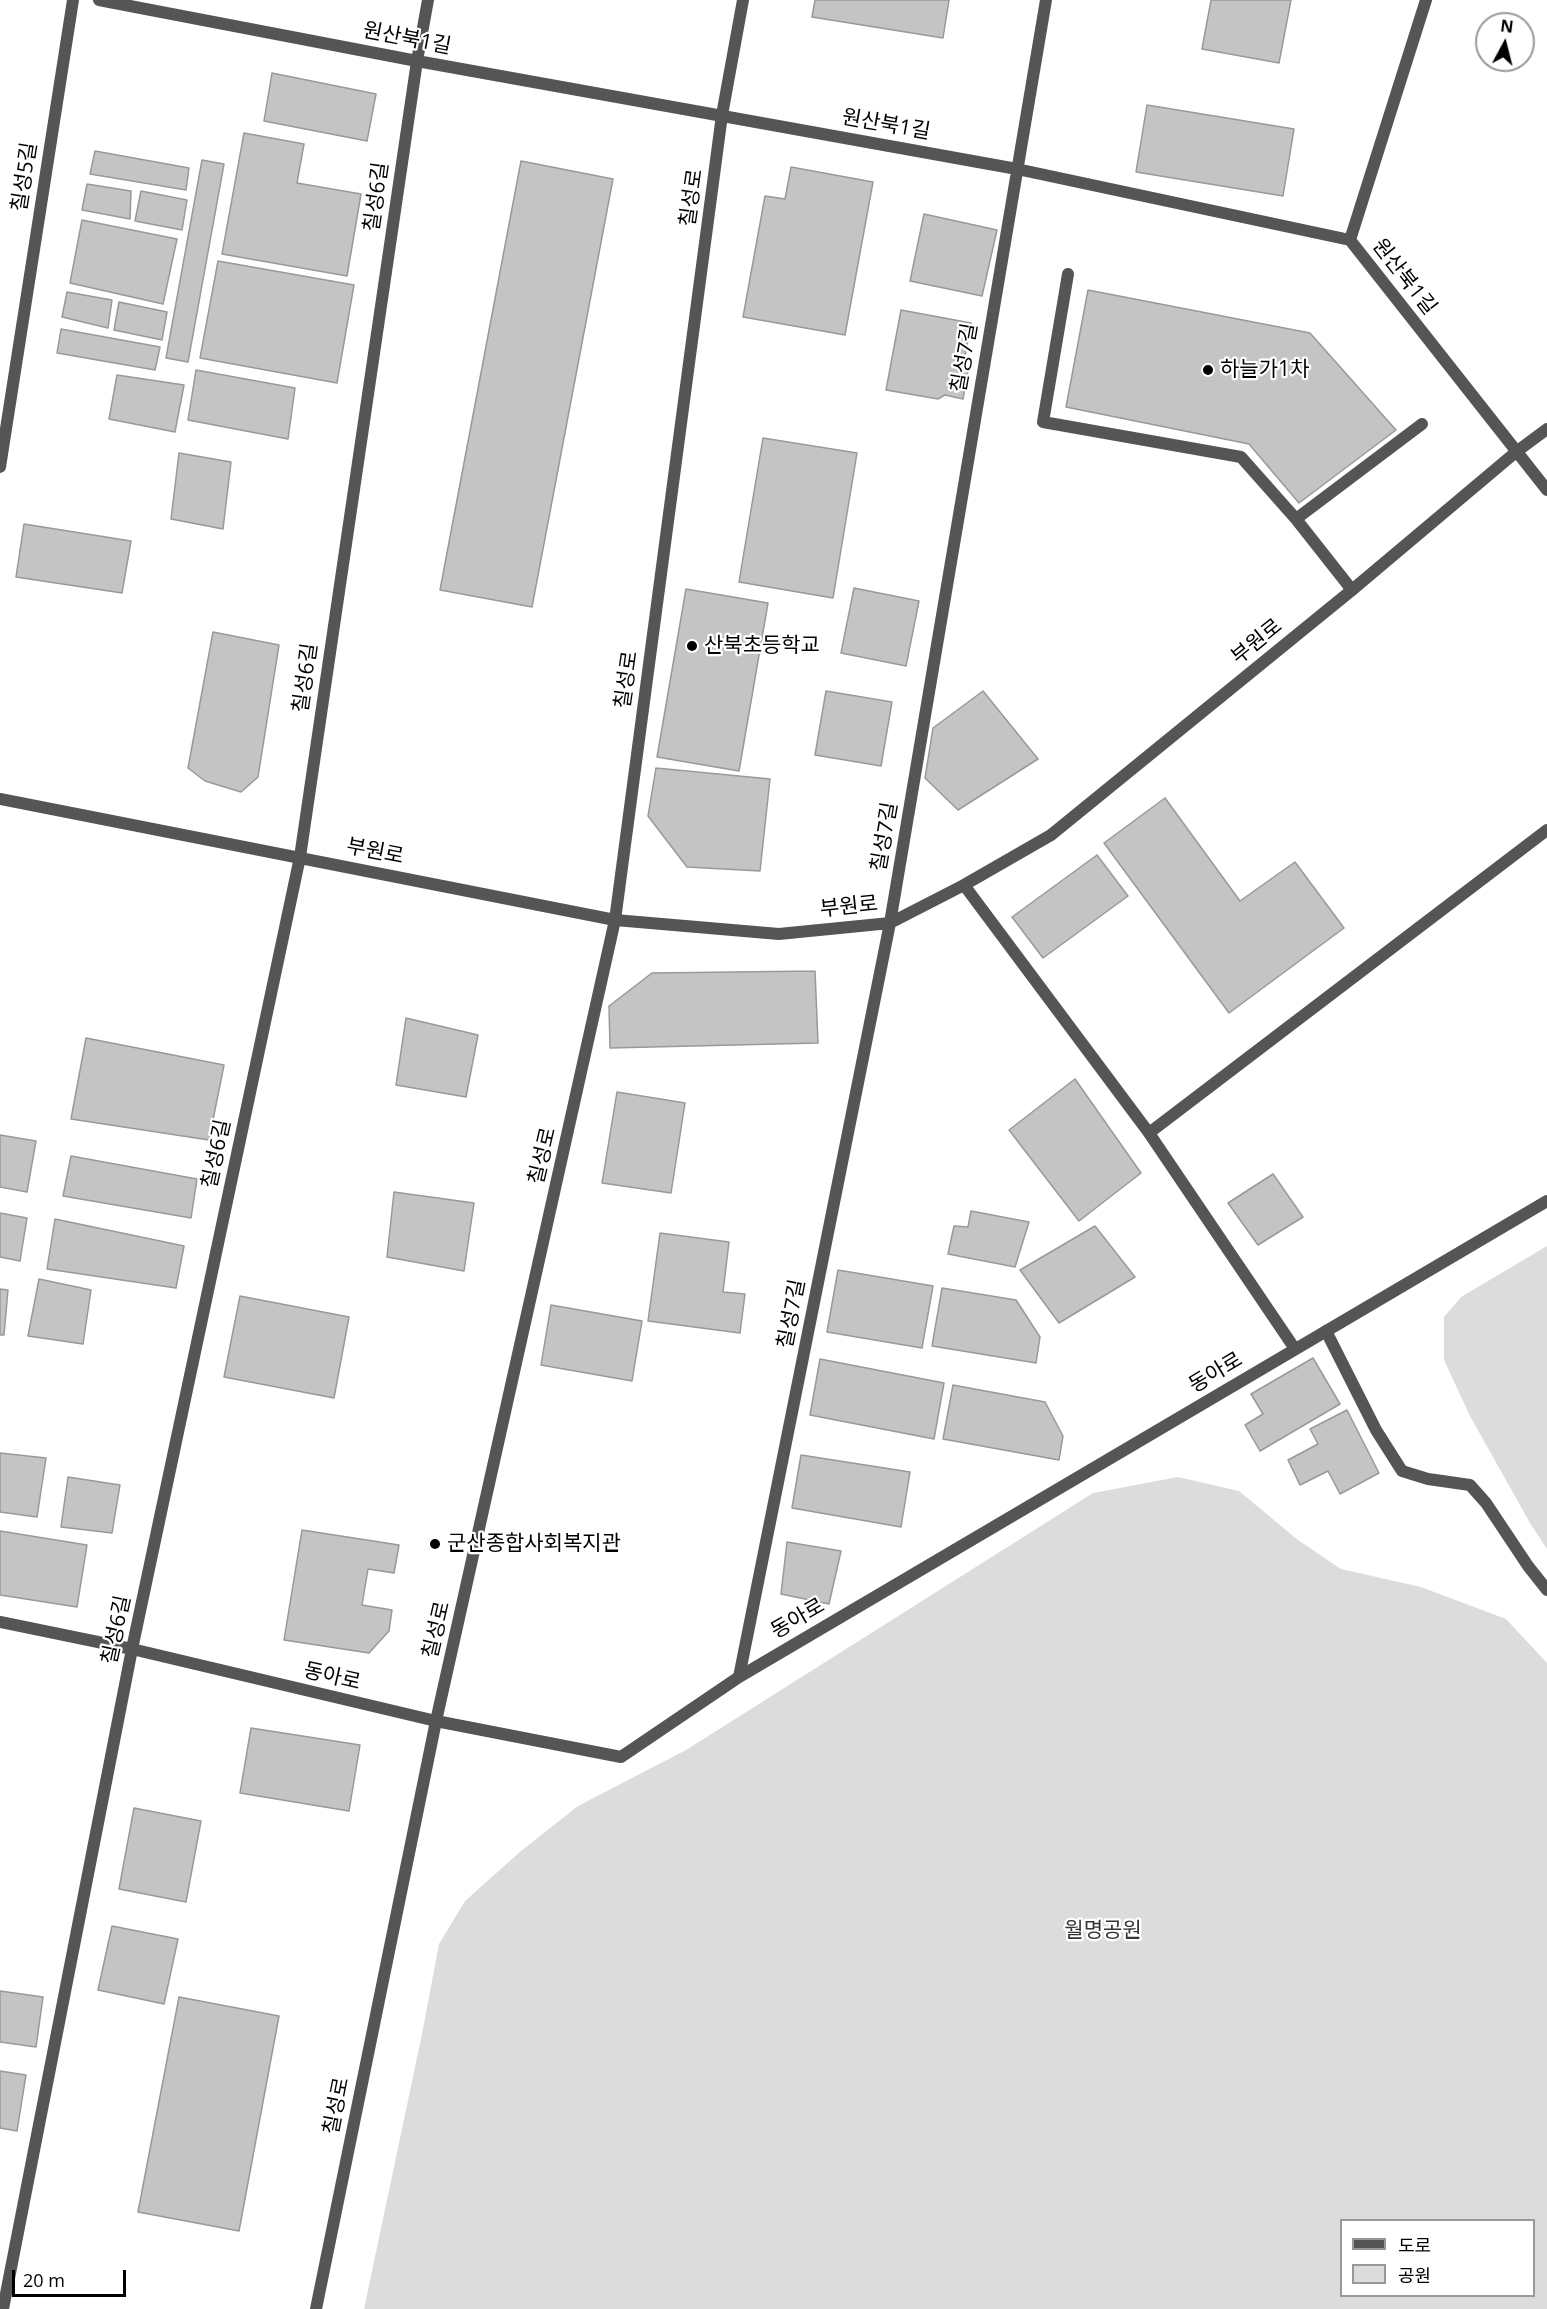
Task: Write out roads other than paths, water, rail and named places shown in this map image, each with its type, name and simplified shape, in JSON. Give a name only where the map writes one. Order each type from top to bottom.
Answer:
[{"type":"street","name":"칠성5길","points":[[0,467],[73,0]]},
{"type":"street","name":"원산북1길","points":[[99,0],[417,61],[1017,169],[1350,240],[1547,490]]},
{"type":"street","name":"칠성6길","points":[[3,2309],[132,1649],[300,857],[417,61],[428,0]]},
{"type":"street","name":"칠성로","points":[[316,2309],[436,1721],[615,920],[722,115],[743,0]]},
{"type":"street","name":"칠성7길","points":[[739,1677],[890,923],[1046,0]]},
{"type":"street","points":[[1350,240],[1426,0]]},
{"type":"street","points":[[1068,274],[1043,422],[1240,457],[1296,519],[1352,590]]},
{"type":"street","points":[[1296,519],[1422,424]]},
{"type":"street","name":"부원로","points":[[0,799],[615,920],[779,934],[890,923],[964,885],[1051,835],[1352,590],[1516,452],[1547,429]]},
{"type":"street","points":[[1149,1133],[1547,830]]},
{"type":"street","points":[[964,885],[1149,1133],[1294,1348]]},
{"type":"street","name":"동아로","points":[[0,1622],[132,1649],[436,1721],[621,1757],[739,1677],[1547,1201]]},
{"type":"street","points":[[1326,1331],[1376,1430],[1402,1471],[1428,1479],[1470,1485],[1486,1503],[1547,1590]]},
{"type":"place","name":"하늘가1차","points":[[1208,370]]},
{"type":"place","name":"산북초등학교","points":[[692,646]]},
{"type":"place","name":"군산종합사회복지관","points":[[435,1544]]},
{"type":"park label","name":"월명공원","points":[[1103,1931]]}]
